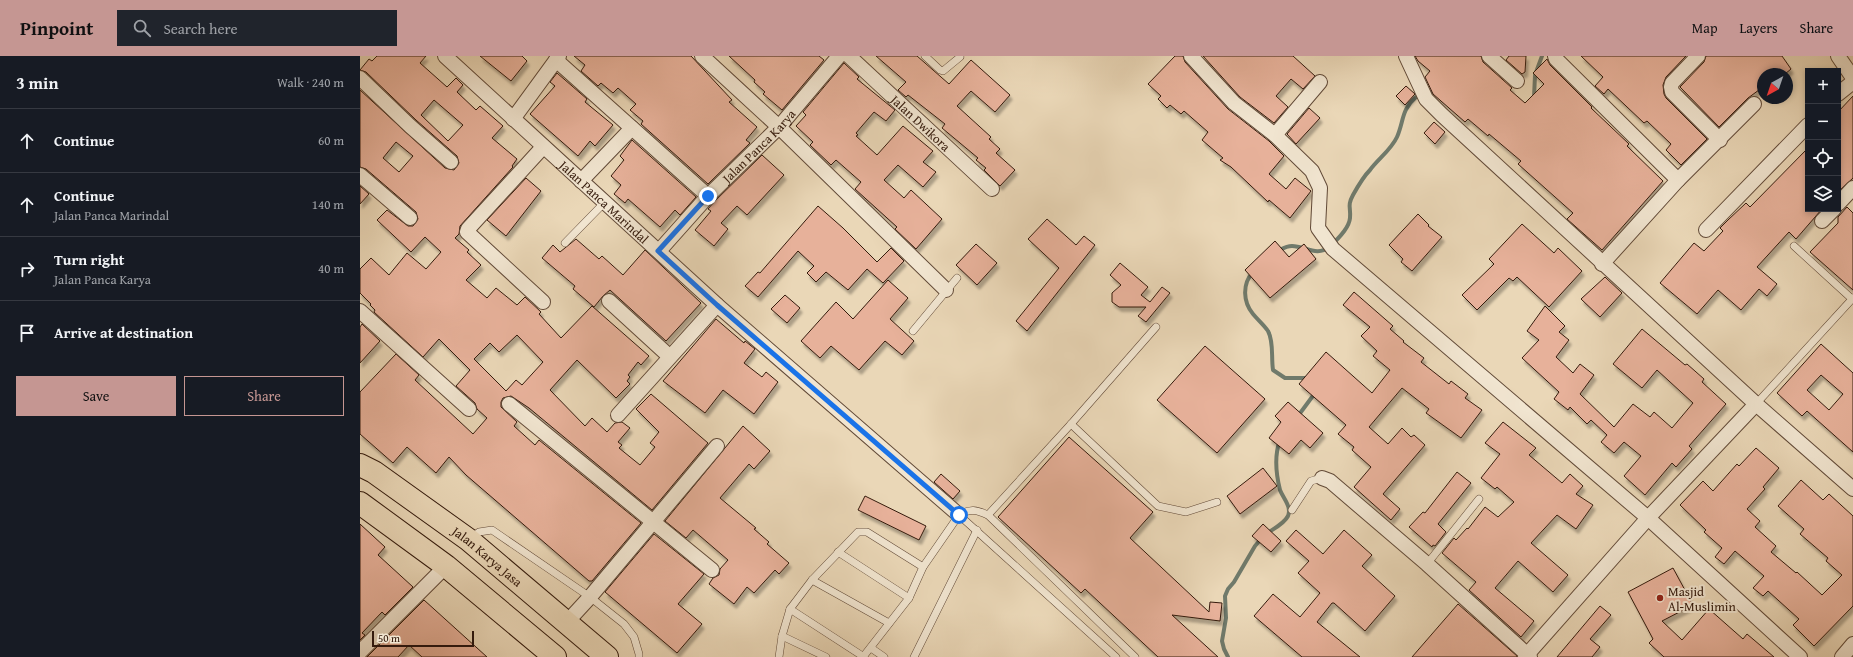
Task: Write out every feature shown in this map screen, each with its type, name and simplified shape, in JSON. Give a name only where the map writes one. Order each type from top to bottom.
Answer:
[{"type":"highway","name":"Jalan Karya Jasa","points":[[360,465],[374,472],[469,540],[607,657]]},
{"type":"highway","points":[[360,503],[446,566],[555,657]]},
{"type":"street","name":"Jalan Panca Marindal","points":[[445,56],[717,305],[959,515]]},
{"type":"street","points":[[702,56],[779,127],[946,290]]},
{"type":"street","name":"Jalan Panca Karya","points":[[658,251],[708,196],[779,127],[839,56]]},
{"type":"street","name":"Jalan Dwikora","points":[[848,56],[992,189]]},
{"type":"street","points":[[1191,56],[1234,102],[1275,135],[1312,171],[1320,188],[1318,228],[1333,249],[1648,518],[1800,657]]},
{"type":"street","points":[[1489,56],[1517,81]]},
{"type":"street","points":[[1698,56],[1672,83],[1672,92],[1720,140]]},
{"type":"street","points":[[1838,56],[1853,78]]},
{"type":"street","points":[[513,119],[558,58],[632,128],[708,196]]},
{"type":"street","points":[[1556,58],[1678,180]]},
{"type":"street","points":[[1408,59],[1426,99],[1602,264],[1756,404],[1853,489]]},
{"type":"street","points":[[360,78],[410,126],[451,162]]},
{"type":"street","points":[[1275,135],[1320,82]]},
{"type":"street","points":[[1841,92],[1853,82]]},
{"type":"street","points":[[1602,264],[1678,180],[1720,140],[1754,104]]},
{"type":"street","points":[[581,181],[632,128]]},
{"type":"street","points":[[1706,230],[1805,128]]},
{"type":"street","points":[[543,147],[468,229],[467,232],[543,302]]},
{"type":"street","points":[[360,175],[410,218]]},
{"type":"street","points":[[1841,201],[1853,188]]},
{"type":"street","points":[[1822,221],[1831,212]]},
{"type":"street","points":[[608,301],[669,356]]},
{"type":"street","points":[[618,415],[669,356],[717,305]]},
{"type":"street","points":[[360,311],[469,410]]},
{"type":"street","points":[[509,404],[712,570]]},
{"type":"street","points":[[1322,478],[1330,482],[1427,564],[1528,656],[1648,518],[1756,404]]},
{"type":"street","points":[[567,622],[590,597],[717,446]]},
{"type":"street","points":[[360,652],[446,566]]},
{"type":"street","points":[[1842,657],[1853,644]]},
{"type":"lane","points":[[925,56],[943,71],[946,71],[960,57]]},
{"type":"lane","points":[[565,243],[604,203]]},
{"type":"lane","points":[[1756,404],[1853,299],[1794,246]]},
{"type":"lane","points":[[913,331],[957,278]]},
{"type":"lane","points":[[988,515],[1071,424],[1156,327]]},
{"type":"lane","points":[[1071,424],[1158,506],[1186,512],[1217,502]]},
{"type":"lane","points":[[1292,510],[1311,481],[1322,478]]},
{"type":"lane","points":[[1427,564],[1479,499]]},
{"type":"lane","points":[[790,609],[864,657],[908,598],[923,567],[959,515],[967,510],[977,510],[988,515],[1135,657]]},
{"type":"lane","points":[[959,515],[1116,657]]},
{"type":"lane","points":[[469,540],[479,532],[492,530],[590,597],[624,624],[634,637],[639,657]]},
{"type":"lane","points":[[914,657],[977,530]]},
{"type":"lane","points":[[779,657],[782,636],[790,609],[812,580],[858,532],[867,532],[923,567]]},
{"type":"lane","points":[[838,552],[908,598]]},
{"type":"lane","points":[[812,580],[889,623]]},
{"type":"lane","points":[[782,636],[826,657]]},
{"type":"lane","points":[[871,648],[884,657]]},
{"type":"building","points":[[377,56],[426,56],[420,63],[447,87],[456,78],[463,85],[457,92],[476,110],[480,106],[503,126],[492,138],[517,159],[512,166],[513,167],[460,226],[459,234],[455,238],[469,250],[467,252],[481,265],[466,280],[487,298],[496,288],[517,305],[525,297],[541,312],[539,314],[561,338],[592,306],[649,356],[641,365],[638,362],[628,375],[630,377],[627,381],[630,384],[616,398],[577,360],[550,390],[585,426],[592,418],[607,432],[615,423],[622,422],[630,428],[618,442],[622,445],[619,448],[640,465],[655,447],[650,443],[659,432],[636,409],[651,394],[708,443],[652,510],[529,408],[511,396],[503,398],[501,407],[517,422],[514,426],[535,445],[539,440],[641,523],[592,581],[589,581],[466,475],[449,457],[436,473],[407,447],[393,463],[360,434],[360,392],[396,354],[419,375],[415,380],[473,434],[487,418],[477,409],[475,403],[456,386],[470,370],[439,339],[423,357],[374,312],[375,310],[370,305],[371,304],[360,293],[360,269],[371,258],[389,275],[407,253],[426,269],[441,252],[425,237],[411,252],[377,220],[387,210],[408,226],[413,226],[418,219],[416,212],[366,169],[360,167],[360,90],[445,168],[454,170],[459,163],[457,156],[416,120],[366,72],[360,70],[369,59],[372,61]],"holes":[[[434,100],[463,125],[448,141],[421,115]],[[396,142],[413,156],[399,172],[383,158]],[[517,335],[543,362],[522,385],[516,380],[506,391],[474,359],[490,343],[499,352]]]},
{"type":"building","points":[[480,56],[522,56],[527,61],[511,81]]},
{"type":"building","points":[[574,56],[691,56],[732,100],[729,102],[757,127],[746,140],[750,143],[708,184],[641,124],[643,121],[630,110],[636,104],[618,88],[613,93],[601,83],[598,86],[581,71],[585,65]]},
{"type":"building","points":[[729,56],[819,56],[824,60],[782,110],[763,94],[765,92],[754,82],[755,80]]},
{"type":"building","points":[[876,56],[917,56],[949,84],[971,60],[1010,95],[995,112],[971,91],[957,106],[991,137],[989,139],[1000,149],[996,153],[1015,170],[1000,186],[984,170],[986,168],[976,160],[978,158],[942,128],[945,124],[908,95],[906,97],[898,90],[906,82]]},
{"type":"building","points":[[1175,56],[1183,56],[1185,62],[1228,109],[1269,141],[1284,156],[1269,174],[1286,189],[1295,178],[1311,191],[1290,218],[1269,200],[1268,202],[1231,167],[1220,160],[1223,158],[1202,140],[1208,132],[1184,111],[1181,114],[1170,105],[1167,108],[1158,99],[1161,96],[1148,84]]},
{"type":"building","points":[[1203,56],[1293,56],[1315,76],[1303,89],[1291,79],[1276,96],[1288,107],[1274,123],[1240,97]]},
{"type":"building","points":[[1415,56],[1481,56],[1483,62],[1512,88],[1510,90],[1525,103],[1544,84],[1533,73],[1547,59],[1550,65],[1592,107],[1591,108],[1629,144],[1627,146],[1663,181],[1602,250],[1567,219],[1573,213],[1518,164],[1521,161],[1489,134],[1488,136],[1468,119],[1465,122],[1433,94],[1425,77],[1430,71],[1418,61]]},
{"type":"building","points":[[1509,56],[1526,56],[1525,72],[1522,74],[1506,60]]},
{"type":"building","points":[[1581,56],[1686,56],[1666,77],[1663,85],[1664,94],[1666,98],[1707,139],[1681,165],[1666,150],[1671,144],[1647,121],[1644,123],[1608,89],[1604,94],[1595,86],[1603,77]]},
{"type":"building","points":[[1706,56],[1782,56],[1790,68],[1757,68],[1757,91],[1748,98],[1719,127],[1680,87],[1704,62]]},
{"type":"building","points":[[844,63],[859,77],[857,79],[895,110],[886,121],[874,112],[856,133],[858,135],[856,136],[877,155],[903,126],[933,151],[923,162],[936,172],[923,187],[898,165],[884,180],[904,198],[911,190],[942,219],[916,249],[895,229],[897,227],[855,189],[861,182],[836,160],[831,165],[810,145],[813,142],[796,126],[806,115],[803,112]]},
{"type":"building","points":[[557,73],[587,99],[585,102],[613,125],[595,146],[590,141],[578,156],[530,114],[555,86],[550,82]]},
{"type":"building","points":[[1406,86],[1415,94],[1405,105],[1396,96]]},
{"type":"building","points":[[1853,96],[1853,178],[1841,189],[1841,140],[1841,109]]},
{"type":"building","points":[[1309,108],[1320,118],[1296,144],[1287,134]]},
{"type":"building","points":[[1434,122],[1445,132],[1435,144],[1424,133]]},
{"type":"building","points":[[632,140],[696,197],[680,215],[675,210],[660,227],[628,199],[625,203],[614,194],[621,185],[611,176],[624,160],[620,156]]},
{"type":"building","points":[[1805,151],[1805,212],[1819,212],[1796,239],[1789,232],[1757,267],[1777,284],[1767,296],[1759,289],[1741,310],[1718,290],[1697,314],[1660,283],[1694,243],[1704,251],[1723,231],[1720,228],[1728,220],[1746,203],[1750,207]]},
{"type":"building","points":[[762,155],[784,175],[747,215],[737,206],[721,223],[728,229],[714,246],[695,230],[711,211],[708,209],[714,202]]},
{"type":"building","points":[[526,178],[541,191],[506,236],[487,220]]},
{"type":"building","points":[[360,186],[369,194],[360,204]]},
{"type":"building","points":[[818,206],[843,228],[877,262],[891,248],[904,261],[883,283],[867,269],[848,290],[826,272],[816,282],[807,273],[814,266],[798,251],[758,297],[745,286],[758,272],[760,273]]},
{"type":"building","points":[[1847,207],[1853,213],[1853,290],[1810,252],[1838,223],[1838,217]]},
{"type":"building","points":[[1418,214],[1429,225],[1428,226],[1442,237],[1412,271],[1401,262],[1403,259],[1389,245]]},
{"type":"building","points":[[1047,219],[1076,245],[1084,236],[1095,245],[1027,331],[1016,321],[1059,268],[1028,239]]},
{"type":"building","points":[[1522,224],[1554,253],[1558,248],[1582,271],[1549,307],[1517,277],[1513,281],[1509,278],[1477,310],[1462,295],[1494,264],[1489,259]]},
{"type":"building","points":[[576,239],[599,259],[602,256],[623,275],[645,250],[701,303],[666,341],[610,290],[594,307],[573,289],[575,286],[542,258],[553,245],[560,252]]},
{"type":"building","points":[[1275,241],[1289,257],[1304,244],[1316,259],[1270,298],[1245,270]]},
{"type":"building","points":[[976,244],[997,263],[977,285],[956,265]]},
{"type":"building","points":[[1120,263],[1148,287],[1141,295],[1150,302],[1162,287],[1170,293],[1146,322],[1138,316],[1146,307],[1119,307],[1112,302],[1112,293],[1121,285],[1110,275]]},
{"type":"building","points":[[1605,277],[1622,293],[1600,317],[1581,299]]},
{"type":"building","points":[[888,280],[908,298],[890,319],[914,341],[902,355],[885,341],[859,370],[831,346],[820,358],[801,341],[836,302],[853,319]]},
{"type":"building","points":[[1354,292],[1393,326],[1390,329],[1404,341],[1403,342],[1424,358],[1421,362],[1449,384],[1451,381],[1468,394],[1465,398],[1482,410],[1461,438],[1426,413],[1429,409],[1402,388],[1369,427],[1388,444],[1402,428],[1411,437],[1414,435],[1425,445],[1383,494],[1400,509],[1391,520],[1354,487],[1371,467],[1352,450],[1354,447],[1338,434],[1346,425],[1299,384],[1326,352],[1372,393],[1390,370],[1373,356],[1377,351],[1361,336],[1370,327],[1343,305]]},
{"type":"building","points":[[785,295],[800,308],[787,323],[771,309]]},
{"type":"building","points":[[1545,306],[1565,326],[1559,332],[1569,340],[1556,357],[1573,373],[1580,364],[1594,375],[1580,394],[1614,427],[1633,404],[1650,417],[1654,412],[1672,428],[1693,403],[1657,370],[1642,388],[1613,364],[1642,329],[1704,379],[1702,382],[1726,404],[1689,446],[1692,449],[1676,467],[1672,463],[1645,495],[1624,476],[1641,456],[1624,442],[1614,453],[1601,442],[1607,435],[1591,420],[1587,424],[1570,407],[1568,410],[1554,399],[1559,392],[1522,358],[1539,340],[1527,331]]},
{"type":"building","points":[[716,319],[744,343],[745,341],[755,349],[744,363],[762,377],[766,372],[778,382],[754,414],[723,390],[705,413],[663,381]]},
{"type":"building","points":[[362,324],[380,341],[360,363],[360,327]]},
{"type":"building","points":[[1821,344],[1853,373],[1853,452],[1807,411],[1802,416],[1777,393]],"holes":[[[1821,375],[1843,394],[1829,410],[1807,390]]]},
{"type":"building","points":[[1205,346],[1265,399],[1217,453],[1157,400]]},
{"type":"building","points":[[1288,402],[1323,433],[1310,448],[1301,440],[1289,454],[1269,438],[1281,422],[1275,416]]},
{"type":"building","points":[[1503,422],[1536,448],[1529,455],[1562,483],[1570,474],[1583,486],[1576,494],[1593,505],[1576,529],[1557,515],[1531,543],[1568,575],[1553,592],[1518,561],[1495,588],[1534,621],[1521,637],[1469,590],[1476,582],[1442,553],[1454,538],[1456,540],[1467,528],[1468,529],[1485,507],[1498,517],[1514,502],[1497,487],[1495,489],[1481,478],[1500,454],[1485,443]]},
{"type":"building","points":[[743,426],[770,451],[754,469],[749,464],[720,498],[756,528],[754,529],[769,542],[767,544],[789,563],[779,574],[775,570],[754,593],[747,587],[734,604],[709,584],[713,578],[719,575],[720,569],[728,560],[693,530],[686,538],[665,521]]},
{"type":"building","points":[[1069,437],[1153,512],[1130,538],[1209,612],[1210,602],[1222,603],[1220,621],[1172,615],[1218,657],[1158,657],[1085,589],[1081,593],[998,517]]},
{"type":"building","points":[[1756,448],[1779,468],[1763,487],[1765,489],[1747,509],[1760,521],[1755,527],[1776,546],[1771,552],[1796,573],[1797,572],[1822,595],[1842,575],[1826,561],[1828,558],[1800,534],[1804,529],[1778,506],[1801,480],[1823,500],[1829,494],[1853,516],[1853,606],[1814,646],[1793,625],[1799,619],[1768,591],[1763,596],[1753,588],[1764,576],[1735,551],[1724,564],[1715,557],[1722,548],[1704,532],[1706,530],[1680,505],[1703,481],[1713,491],[1737,464],[1739,466]]},
{"type":"building","points":[[1263,468],[1277,486],[1240,514],[1227,496]]},
{"type":"building","points":[[1457,472],[1471,483],[1438,524],[1446,532],[1435,546],[1433,545],[1432,547],[1409,527],[1423,512],[1425,513]]},
{"type":"building","points":[[941,474],[960,491],[953,499],[934,482]]},
{"type":"building","points":[[865,496],[926,526],[919,540],[858,510]]},
{"type":"building","points":[[360,524],[385,547],[378,555],[413,587],[385,615],[382,612],[362,633],[365,635],[360,640]]},
{"type":"building","points":[[1263,524],[1281,541],[1271,552],[1252,536]]},
{"type":"building","points":[[1296,530],[1323,554],[1344,530],[1372,555],[1362,566],[1395,596],[1365,631],[1334,603],[1332,603],[1317,622],[1360,657],[1302,657],[1254,616],[1273,594],[1300,617],[1320,593],[1298,573],[1309,561],[1286,541]]},
{"type":"building","points":[[654,534],[704,574],[678,604],[702,624],[677,653],[605,592]]},
{"type":"building","points":[[1673,568],[1693,605],[1662,621],[1682,640],[1709,609],[1743,639],[1747,634],[1774,657],[1664,657],[1649,643],[1653,639],[1628,592]]},
{"type":"building","points":[[424,600],[487,657],[422,657],[409,645],[398,657],[367,657]]},
{"type":"building","points":[[1458,604],[1517,656],[1517,657],[1412,657]]},
{"type":"building","points":[[1600,606],[1611,615],[1590,639],[1600,647],[1592,657],[1557,657]]},
{"type":"waterway","points":[[1534,98],[1535,75],[1542,56]]},
{"type":"waterway","points":[[1278,251],[1292,246],[1320,251],[1329,247],[1336,241],[1345,230],[1349,222],[1350,204],[1353,195],[1365,176],[1394,142],[1408,106],[1420,94],[1436,92]]},
{"type":"waterway","points":[[1253,272],[1249,277],[1246,287],[1245,293],[1247,304],[1270,335],[1273,370],[1285,378],[1310,378]]},
{"type":"waterway","points":[[1298,416],[1315,393]]},
{"type":"waterway","points":[[1266,534],[1284,521],[1289,513],[1288,506],[1280,490],[1277,478],[1276,459],[1280,440]]},
{"type":"waterway","points":[[1228,657],[1222,641],[1226,618],[1225,596],[1255,546],[1261,539]]},
{"type":"place","name":"Masjid Al-Muslimin","points":[[1660,598]]},
{"type":"route","points":[[708,196],[658,251],[717,305],[959,515]]}]
